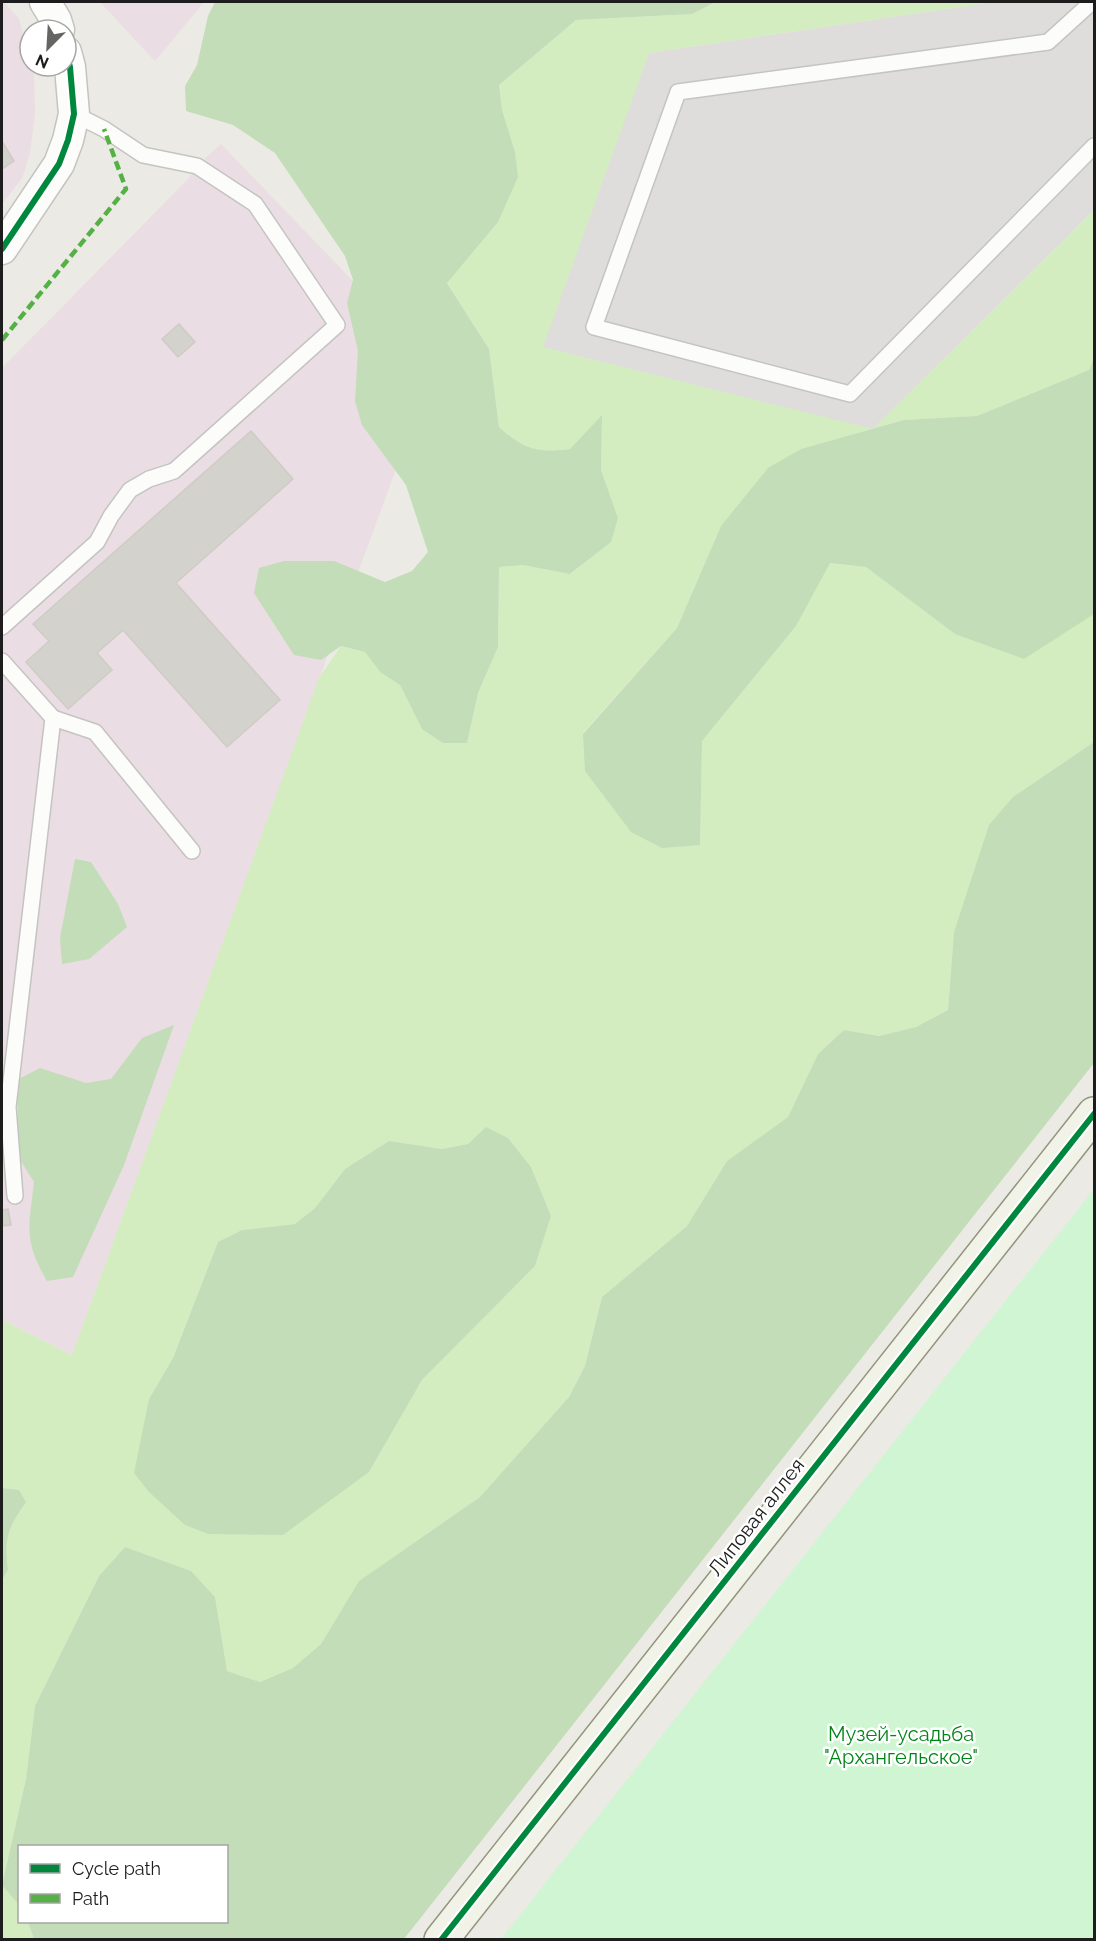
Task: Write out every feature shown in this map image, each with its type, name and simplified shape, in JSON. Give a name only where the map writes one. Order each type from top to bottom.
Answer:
[{"type":"street","points":[[45,2],[55,18]]},
{"type":"street","points":[[2,249],[59,164],[74,114],[71,78]]},
{"type":"street","name":"Липовая аллея","points":[[441,1940],[1095,1114]]},
{"type":"lane","points":[[1092,2],[1048,42],[678,92],[594,327],[850,394],[1095,146]]},
{"type":"lane","points":[[2,627],[97,542],[111,516],[130,490],[149,479],[174,471],[337,325],[255,204],[197,166],[143,154],[104,129],[74,114]]},
{"type":"lane","points":[[2,661],[53,718],[94,732],[192,851]]},
{"type":"lane","points":[[15,1196],[8,1107],[53,718]]},
{"type":"shaded area","points":[[2,2],[4,2],[18,18],[18,78],[34,78],[35,113],[30,153],[22,178],[2,204]]},
{"type":"shaded area","points":[[100,2],[204,2],[155,61]]},
{"type":"shaded area","points":[[994,2],[1094,2],[1094,210],[873,429],[543,347],[649,53]]},
{"type":"shaded area","points":[[221,144],[434,365],[72,1355],[2,1320],[2,368]]},
{"type":"green space","points":[[215,2],[716,2],[692,14],[576,20],[499,85],[502,110],[515,152],[518,177],[498,222],[447,283],[489,349],[499,427],[516,441],[532,448],[539,450],[570,449],[602,415],[601,470],[618,518],[611,542],[570,574],[523,565],[499,567],[498,647],[478,693],[467,743],[443,743],[422,729],[400,685],[380,672],[365,652],[341,646],[321,660],[294,655],[254,593],[259,568],[284,561],[334,561],[385,582],[412,571],[428,552],[406,485],[362,425],[355,401],[358,351],[347,303],[353,280],[345,256],[275,153],[233,125],[186,111],[185,86],[197,65],[208,16]]},
{"type":"green space","points":[[717,2],[994,2],[649,53],[873,429],[801,449],[721,526],[677,628],[583,733],[700,845],[702,741],[796,626],[829,563],[866,567],[955,634],[1084,619],[1094,614],[1094,742],[1013,797],[954,932],[948,1010],[916,1027],[879,1036],[844,1030],[818,1054],[788,1117],[727,1161],[687,1226],[602,1297],[585,1366],[569,1397],[480,1497],[359,1581],[321,1644],[293,1668],[260,1682],[227,1671],[215,1597],[191,1571],[125,1547],[99,1576],[35,1706],[26,1779],[2,1884],[2,1580],[8,1570],[7,1541],[11,1527],[26,1502],[19,1490],[2,1488],[2,1320],[72,1355],[319,678],[341,646],[365,652],[380,672],[400,685],[422,729],[467,743],[478,693],[498,647],[499,567],[523,565],[571,574],[610,542],[618,518],[601,470],[602,416],[570,449],[539,450],[532,448],[517,441],[499,427],[489,349],[447,282],[498,222],[515,152],[502,110],[499,85],[576,20],[692,14]],"holes":[[[486,1128],[508,1138],[531,1167],[551,1216],[535,1266],[422,1380],[369,1472],[149,1399],[173,1358],[218,1242],[242,1230],[295,1224],[315,1208],[345,1169],[389,1141],[442,1149],[468,1144]]]},
{"type":"green space","points":[[1094,210],[1094,357],[1089,370],[977,416],[904,420],[873,429]]},
{"type":"green space","points":[[1094,357],[1094,614],[1024,659],[955,634],[866,567],[830,563],[796,626],[702,741],[700,845],[662,848],[631,832],[585,771],[583,734],[677,628],[721,526],[768,468],[801,449],[904,420],[977,416],[1089,370]]},
{"type":"green space","points":[[1094,742],[1094,1063],[404,1939],[34,1939],[28,1923],[228,1923],[228,1845],[18,1845],[18,1904],[2,1885],[26,1779],[35,1706],[99,1576],[125,1547],[191,1571],[215,1597],[227,1671],[260,1682],[293,1668],[321,1644],[359,1581],[480,1497],[569,1397],[585,1366],[602,1297],[687,1226],[727,1161],[788,1117],[818,1054],[844,1030],[879,1036],[916,1027],[948,1010],[954,932],[989,825],[1013,797]]},
{"type":"green space","points":[[75,859],[91,862],[118,904],[127,927],[89,959],[62,964],[60,938]]},
{"type":"green space","points":[[174,1025],[124,1165],[73,1277],[47,1281],[39,1267],[31,1243],[30,1222],[34,1182],[19,1158],[17,1080],[40,1068],[86,1083],[111,1079],[142,1038]]},
{"type":"green space","points":[[486,1127],[508,1138],[531,1167],[551,1216],[535,1266],[422,1380],[369,1472],[283,1535],[208,1534],[185,1525],[149,1492],[134,1473],[149,1399],[173,1358],[218,1242],[242,1230],[295,1224],[315,1208],[345,1169],[389,1141],[442,1149],[468,1144]]},
{"type":"green space","name":"Музей-усадьба \"Архангельское\"","points":[[1094,1189],[1094,1939],[501,1939]]},
{"type":"green space","points":[[2,1488],[19,1490],[26,1502],[11,1527],[7,1541],[8,1570],[2,1580]]},
{"type":"green space","points":[[2,1885],[18,1904],[18,1923],[28,1923],[34,1939],[2,1939]]},
{"type":"building","points":[[2,141],[14,161],[2,169]]},
{"type":"building","points":[[179,324],[195,342],[178,357],[162,339]]},
{"type":"building","points":[[251,431],[293,479],[176,583],[280,700],[227,747],[123,630],[97,653],[112,670],[68,709],[26,662],[49,641],[33,624]]},
{"type":"building","points":[[8,1209],[11,1225],[2,1226],[2,1210]]},
{"type":"marked path","points":[[2,340],[126,189],[104,129]]},
{"type":"cycle path","points":[[2,249],[59,164],[74,114],[71,78]]},
{"type":"cycle path","points":[[441,1940],[1094,1114]]}]
